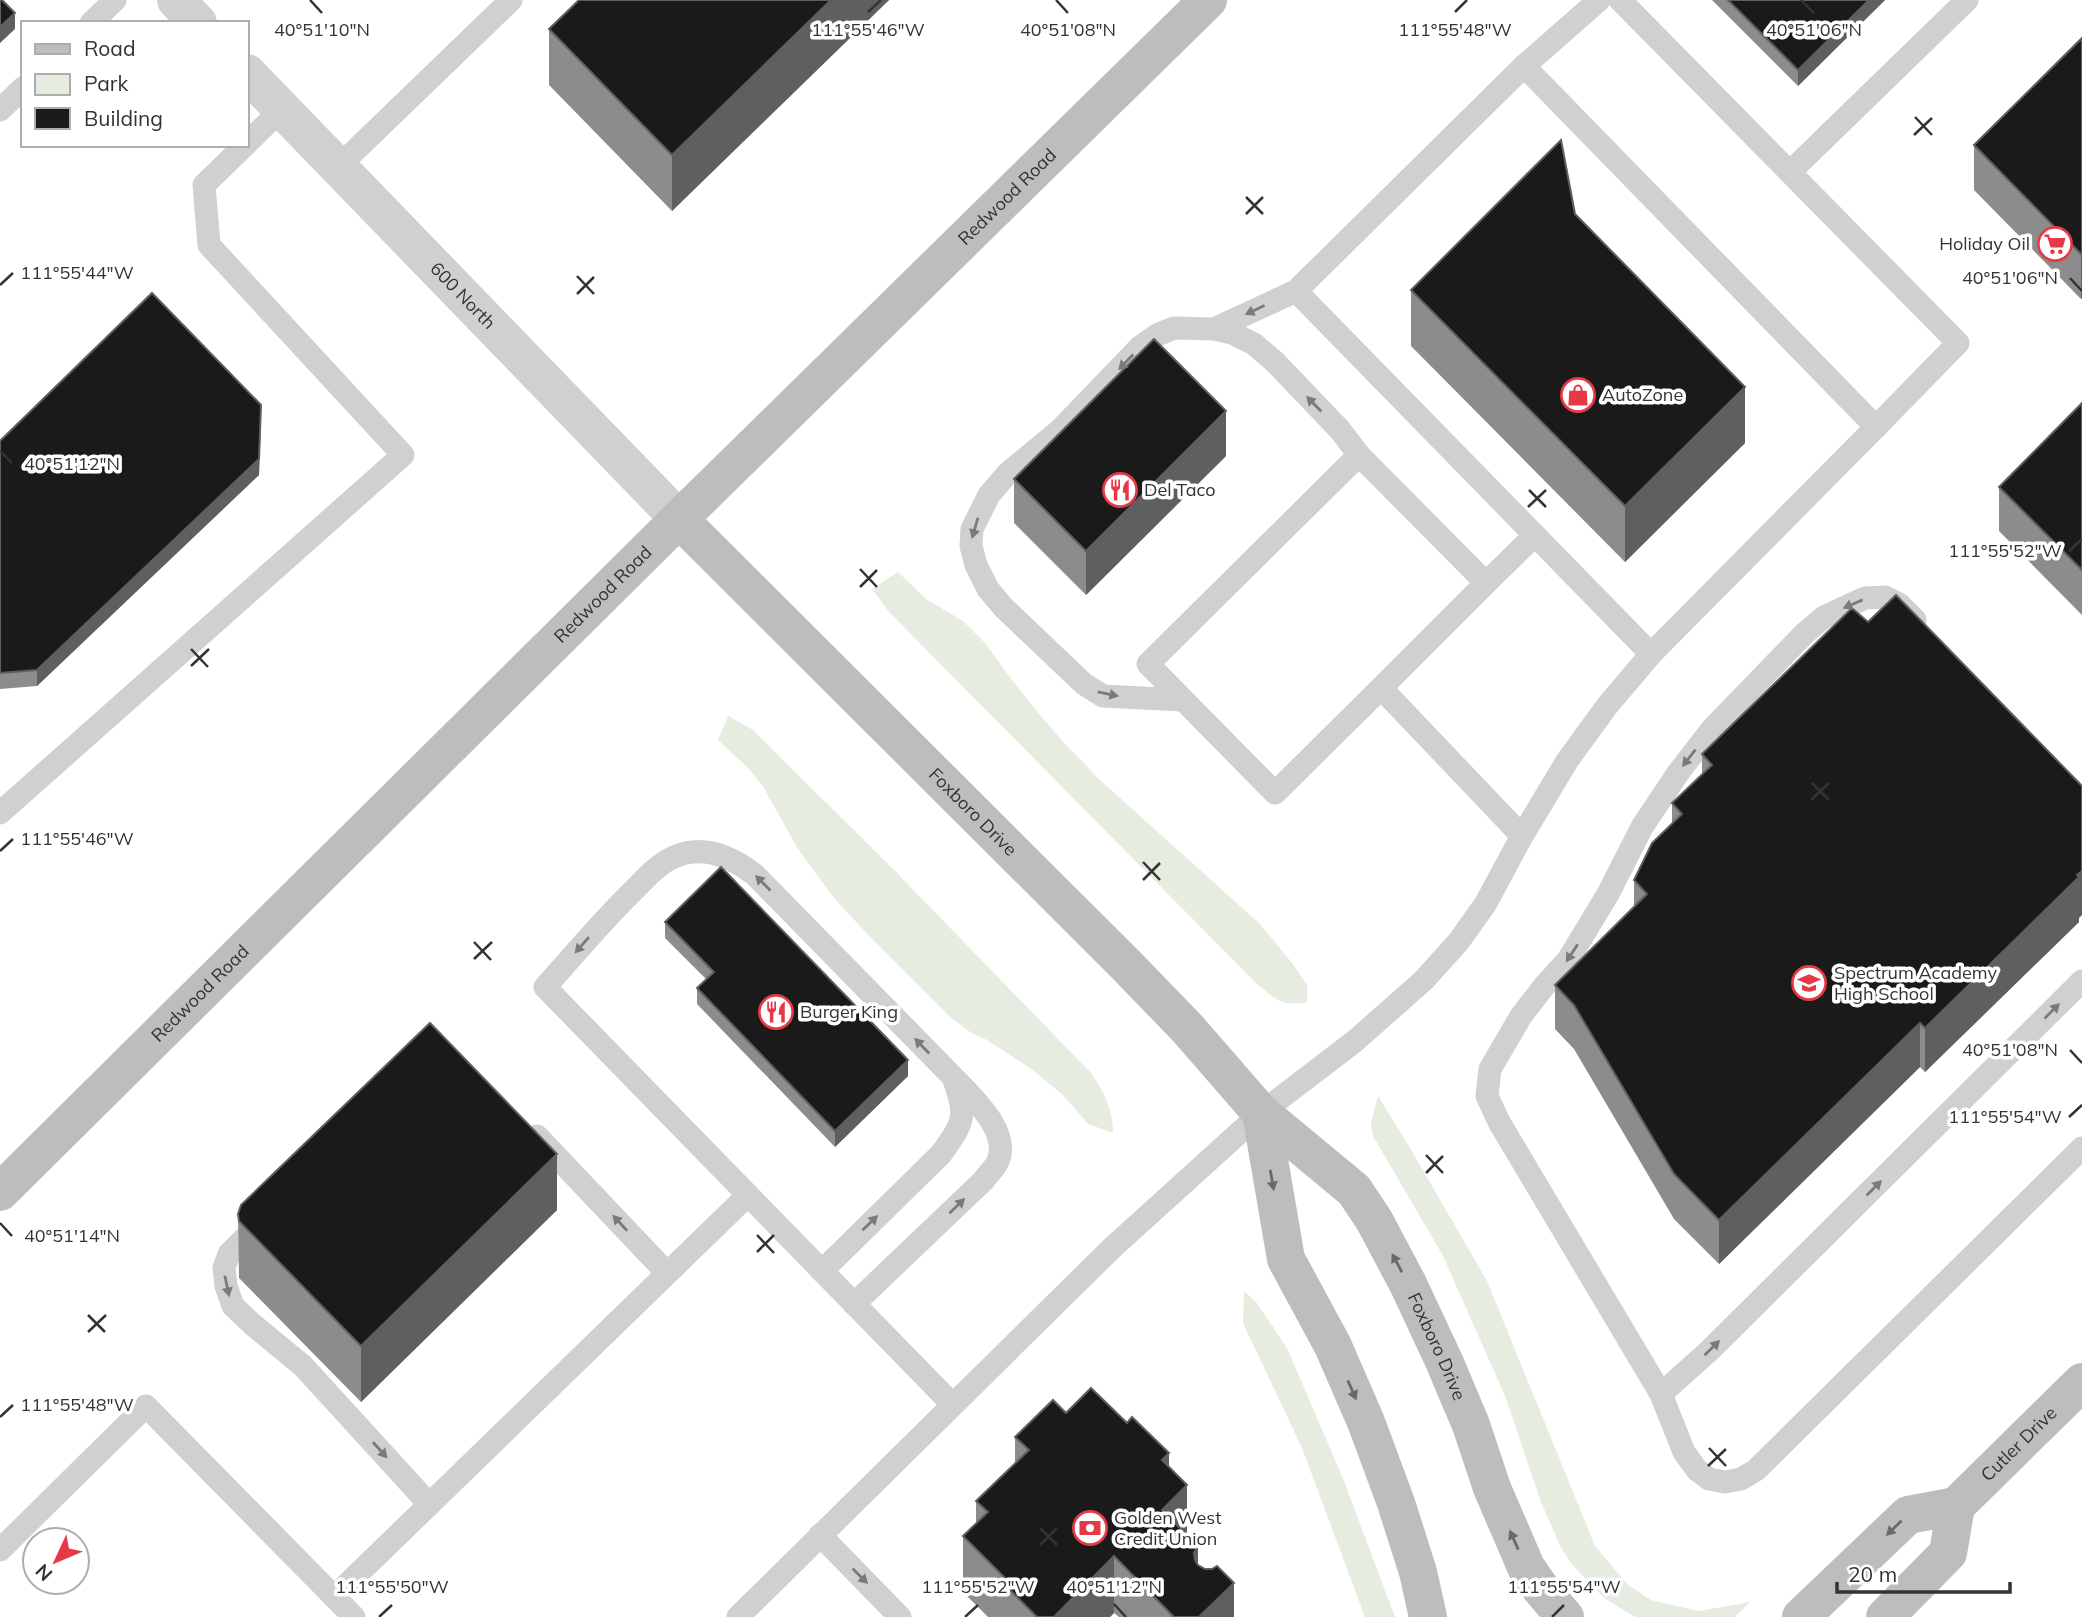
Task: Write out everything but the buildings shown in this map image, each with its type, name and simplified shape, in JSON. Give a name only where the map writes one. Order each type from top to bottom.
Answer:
[{"type":"street","points":[[176,0],[196,21]]},
{"type":"street","name":"Redwood Road","points":[[0,1192],[679,519],[1208,0]]},
{"type":"street","name":"600 North","points":[[248,74],[679,519]]},
{"type":"street","name":"Foxboro Drive","points":[[679,519],[1137,975],[1261,1112],[1354,1190],[1374,1220],[1408,1284],[1444,1361],[1471,1425],[1492,1488],[1526,1567],[1565,1617]]},
{"type":"street","points":[[1261,1112],[1286,1259],[1333,1346],[1366,1422],[1400,1514],[1418,1572],[1427,1617]]},
{"type":"street","name":"Cutler Drive","points":[[1956,1506],[2082,1382]]},
{"type":"street","points":[[1801,1617],[1908,1515],[1956,1506],[1948,1553],[1885,1617]]},
{"type":"lane","points":[[93,21],[115,0]]},
{"type":"lane","points":[[338,167],[511,0]]},
{"type":"lane","points":[[1214,328],[1296,291],[1524,66],[1599,0]]},
{"type":"lane","points":[[738,1617],[1112,1248],[1261,1112],[1355,1041],[1424,980],[1459,941],[1486,904],[1522,836],[1567,761],[1606,706],[1651,654],[1958,343],[1620,0]]},
{"type":"lane","points":[[1790,172],[1967,0]]},
{"type":"lane","points":[[1524,66],[1876,427]]},
{"type":"lane","points":[[0,110],[21,90]]},
{"type":"lane","points":[[248,142],[282,109]]},
{"type":"lane","points":[[0,812],[403,455],[209,245],[204,185],[243,147]]},
{"type":"lane","points":[[1296,291],[1651,654]]},
{"type":"lane","points":[[1182,700],[1102,696],[1084,684],[1003,607],[976,565],[971,546],[972,529],[989,495],[1008,473],[1060,430],[1140,347],[1157,335],[1174,328],[1214,328],[1233,333],[1254,344],[1486,583]]},
{"type":"lane","points":[[1359,455],[1147,664],[1275,793],[1535,535]]},
{"type":"lane","points":[[1931,637],[1899,604],[1885,597],[1865,598],[1824,617],[1805,633],[1712,729],[1642,827],[1608,894],[1568,960],[1521,1016],[1490,1069],[1487,1096],[1499,1122],[1661,1394],[1684,1452],[1697,1470],[1709,1479],[1725,1482],[1741,1479],[1756,1470],[2082,1149]]},
{"type":"lane","points":[[1381,688],[1522,836]]},
{"type":"lane","points":[[854,1304],[983,1181],[998,1161],[1000,1145],[994,1125],[984,1110],[953,1077],[755,875],[739,863],[718,854],[702,852],[676,856],[656,868],[608,915],[545,987],[854,1304],[952,1404]]},
{"type":"lane","points":[[1661,1394],[1709,1351],[2082,981]]},
{"type":"lane","points":[[822,1271],[941,1154],[956,1133],[962,1119],[962,1102],[953,1077]]},
{"type":"lane","points":[[527,1125],[667,1273]]},
{"type":"lane","points":[[334,1597],[748,1195]]},
{"type":"lane","points":[[277,1206],[229,1254],[224,1268],[226,1286],[233,1306],[303,1366],[429,1504]]},
{"type":"lane","points":[[0,1550],[146,1406],[354,1617]]},
{"type":"lane","points":[[820,1535],[900,1617]]},
{"type":"green space","points":[[898,572],[926,599],[963,621],[985,643],[1064,743],[1101,781],[1260,924],[1307,985],[1307,1002],[1285,1003],[1257,984],[890,613],[872,589]]},
{"type":"green space","points":[[728,716],[753,730],[896,872],[1091,1073],[1107,1101],[1113,1133],[1088,1124],[1063,1095],[1030,1068],[950,1017],[834,898],[798,849],[762,785],[718,740]]},
{"type":"green space","points":[[1378,1096],[1487,1281],[1595,1546],[1628,1585],[1651,1600],[1699,1611],[1750,1602],[1735,1617],[1635,1617],[1604,1598],[1571,1563],[1560,1546],[1541,1502],[1505,1396],[1442,1254],[1373,1136],[1371,1123]]},
{"type":"green space","points":[[1244,1291],[1257,1303],[1287,1348],[1344,1481],[1395,1617],[1365,1617],[1302,1448],[1243,1323]]},
{"type":"place","name":"Holiday Oil","points":[[2055,244]]},
{"type":"place","name":"AutoZone","points":[[1578,395]]},
{"type":"place","name":"Del Taco","points":[[1120,490]]},
{"type":"place","name":"Spectrum Academy High School","points":[[1809,983]]},
{"type":"place","name":"Burger King","points":[[776,1012]]},
{"type":"place","name":"Golden West Credit Union","points":[[1090,1528]]}]
